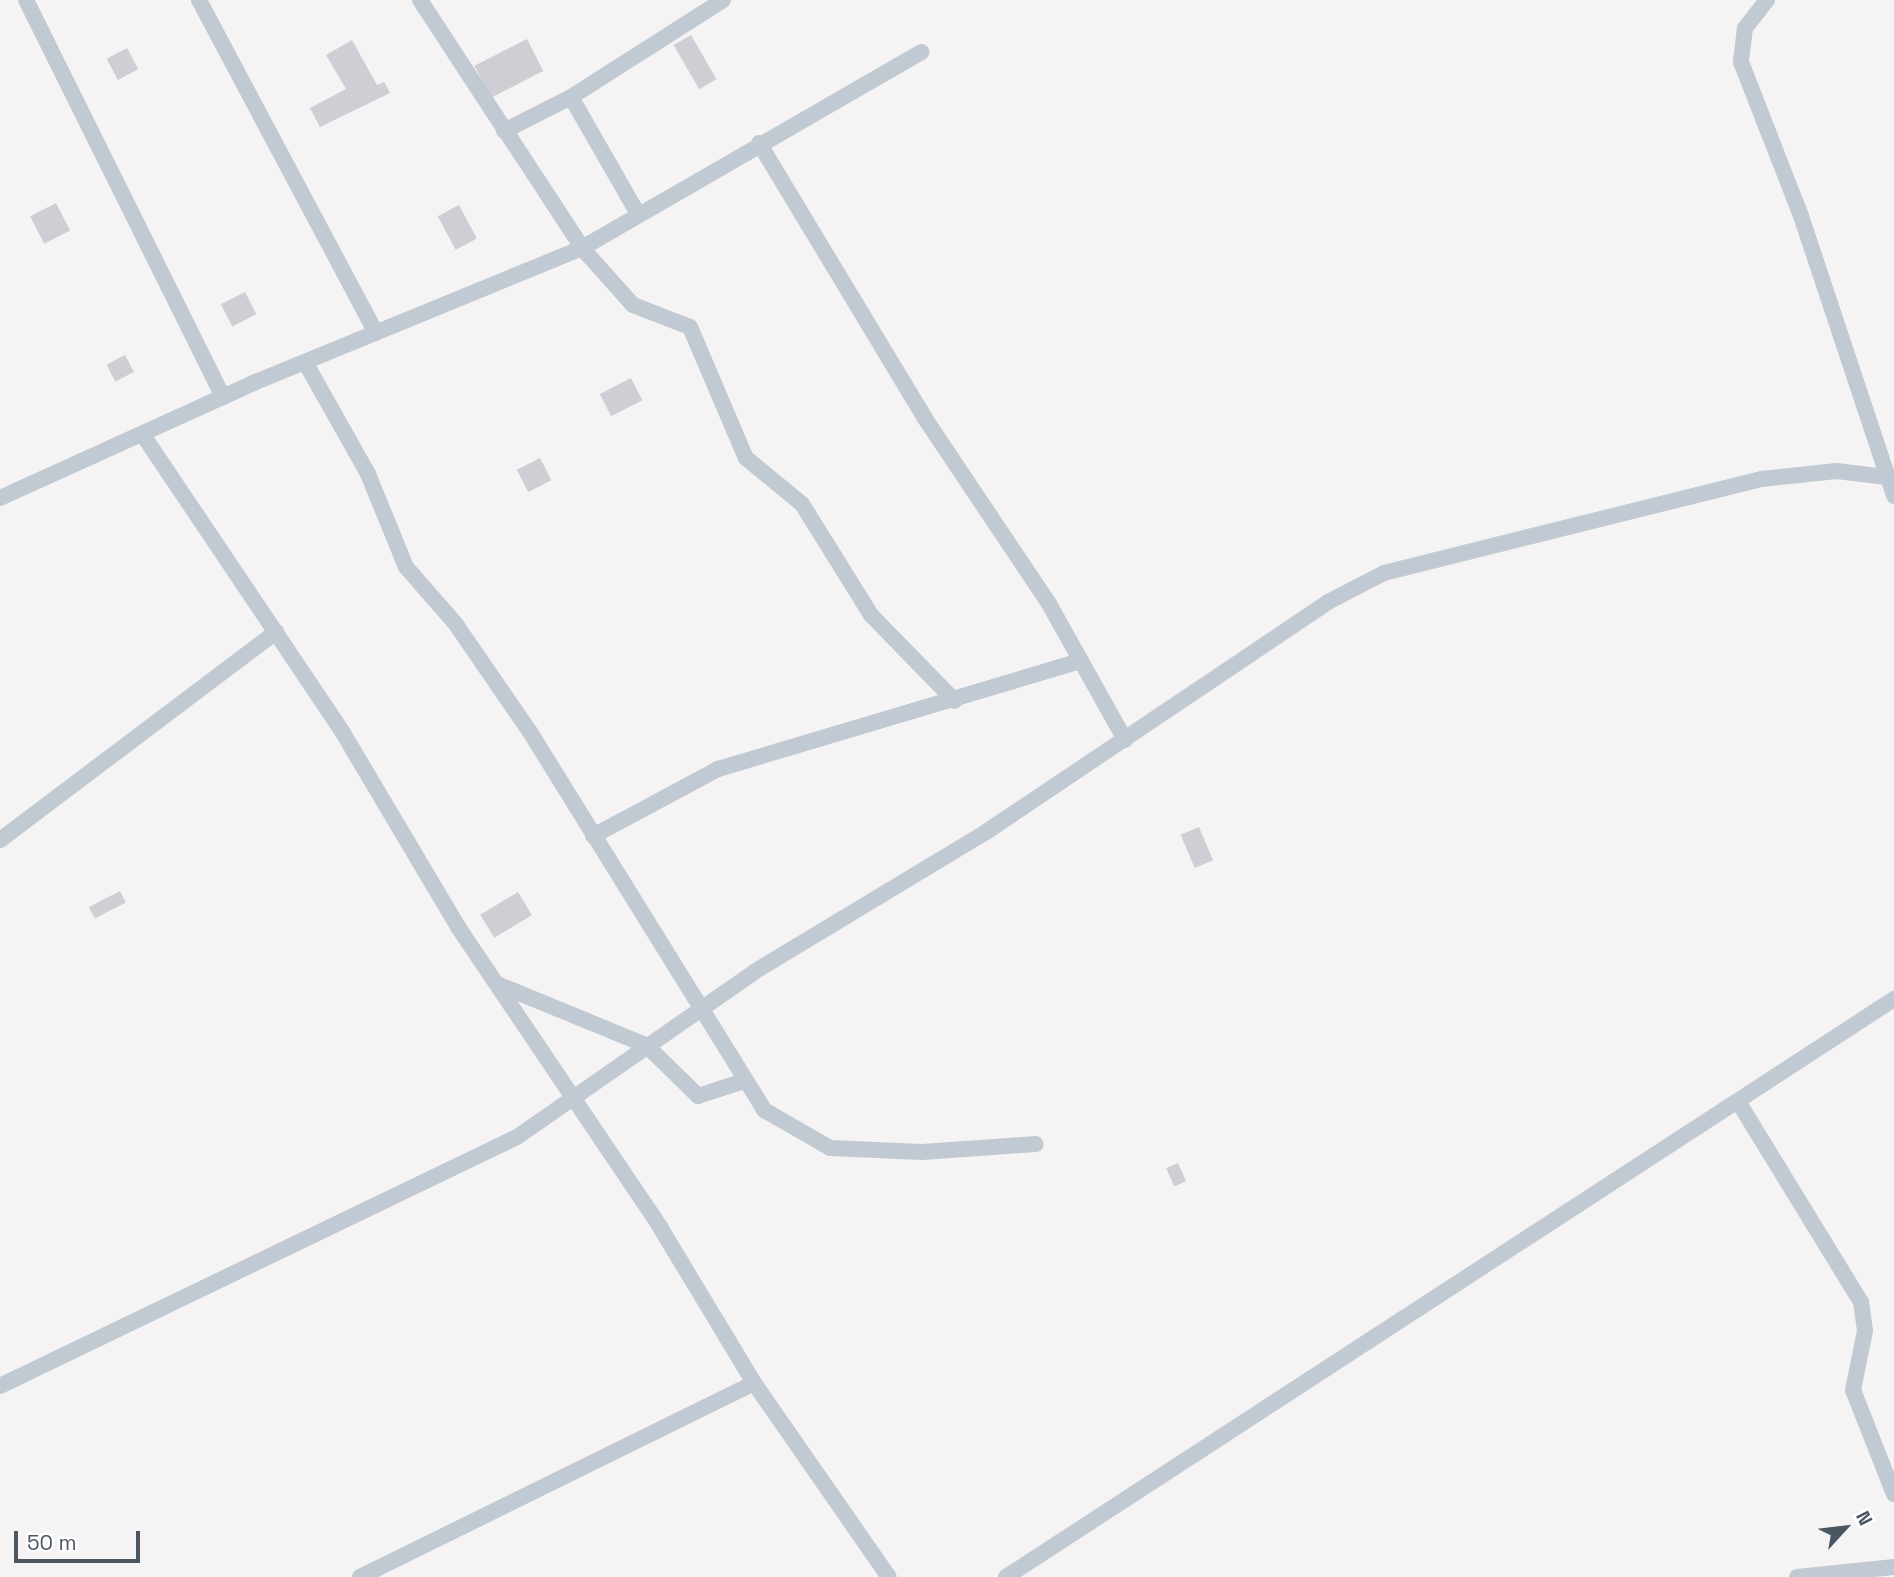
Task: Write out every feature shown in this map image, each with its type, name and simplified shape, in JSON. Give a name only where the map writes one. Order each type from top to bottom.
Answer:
[{"type":"street","points":[[26,0],[223,397]]},
{"type":"street","points":[[199,0],[376,333]]},
{"type":"street","points":[[504,131],[572,97],[723,0]]},
{"type":"street","points":[[1767,0],[1745,28],[1741,62],[1801,216],[1885,477],[1894,496]]},
{"type":"street","points":[[426,2],[504,131],[582,248],[633,305],[686,323],[746,458],[802,504],[871,615],[955,701]]},
{"type":"street","points":[[0,498],[223,397],[582,248],[759,143],[922,52]]},
{"type":"street","points":[[572,97],[638,214]]},
{"type":"street","points":[[759,143],[1081,661],[1125,740]]},
{"type":"street","points":[[305,362],[368,474],[406,568],[455,623],[593,836],[764,1110],[830,1148],[922,1152],[1036,1144]]},
{"type":"street","points":[[143,435],[276,632],[498,984],[574,1096],[754,1383],[889,1577]]},
{"type":"street","points":[[0,1386],[257,1258],[446,1174],[517,1137],[701,1008],[1125,740],[1328,602],[1384,573],[1762,479],[1838,471],[1885,477]]},
{"type":"street","points":[[0,840],[276,632]]},
{"type":"street","points":[[593,836],[718,769],[955,701],[1081,661]]},
{"type":"street","points":[[498,984],[646,1045],[698,1097],[744,1081]]},
{"type":"street","points":[[1006,1577],[1739,1103],[1894,999]]},
{"type":"street","points":[[1739,1103],[1861,1302],[1865,1331],[1853,1390],[1894,1494]]},
{"type":"street","points":[[360,1577],[754,1383]]},
{"type":"street","points":[[1797,1577],[1894,1567]]},
{"type":"building","points":[[691,35],[716,79],[699,89],[674,45]]},
{"type":"building","points":[[527,39],[543,71],[491,98],[474,66]]},
{"type":"building","points":[[352,40],[377,85],[384,82],[390,93],[320,127],[310,108],[346,89],[326,55]]},
{"type":"building","points":[[127,48],[138,69],[118,80],[107,59]]},
{"type":"building","points":[[56,203],[70,231],[44,244],[30,216]]},
{"type":"building","points":[[459,205],[477,239],[456,250],[438,216]]},
{"type":"building","points":[[245,292],[256,314],[232,327],[221,304]]},
{"type":"building","points":[[125,355],[134,372],[115,382],[106,365]]},
{"type":"building","points":[[631,378],[642,400],[611,416],[600,394]]},
{"type":"building","points":[[540,458],[551,480],[528,492],[517,470]]},
{"type":"building","points":[[1199,827],[1213,860],[1195,868],[1181,835]]},
{"type":"building","points":[[120,891],[126,903],[95,918],[89,907]]},
{"type":"building","points":[[518,892],[532,915],[494,938],[480,915]]},
{"type":"building","points":[[1178,1163],[1186,1181],[1174,1187],[1166,1168]]}]
